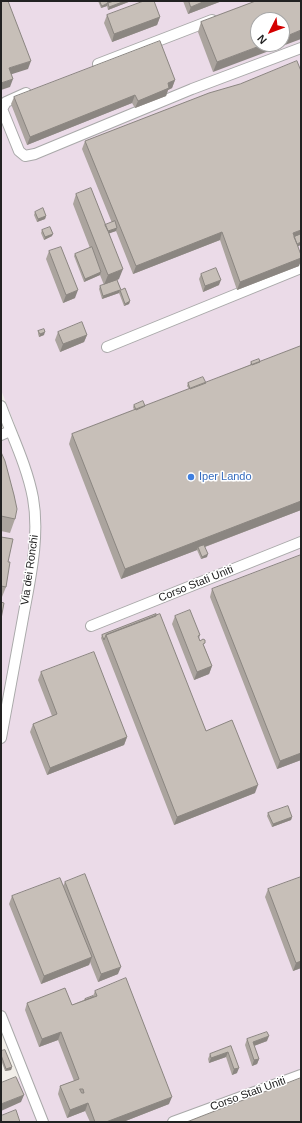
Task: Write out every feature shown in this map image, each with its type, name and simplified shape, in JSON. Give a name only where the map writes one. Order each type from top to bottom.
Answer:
[{"type":"street","points":[[86,69],[225,15]]},
{"type":"street","points":[[36,89],[6,102],[2,109],[19,151],[25,156],[35,154],[192,89],[301,48]]},
{"type":"street","points":[[107,347],[301,268]]},
{"type":"street","name":"Via dei Ronchi","points":[[1,406],[6,433],[25,469],[33,498],[35,530],[34,553],[1,738]]},
{"type":"street","name":"Corso Stati Uniti","points":[[92,626],[301,542]]},
{"type":"street","points":[[1,1016],[3,1025],[43,1122]]},
{"type":"street","name":"Corso Stati Uniti","points":[[173,1122],[301,1075]]},
{"type":"shaded area","points":[[1,1],[301,1],[301,1122],[1,1122],[1,1084],[20,1077],[1,1028],[1,441],[19,435],[1,390]]},
{"type":"building","points":[[1,1],[8,1],[31,61],[9,68],[13,79],[1,83]]},
{"type":"building","points":[[100,1],[107,1],[108,3],[102,6]]},
{"type":"building","points":[[114,1],[125,1],[109,7],[108,3]]},
{"type":"building","points":[[144,1],[154,1],[160,17],[114,34],[107,15]]},
{"type":"building","points":[[189,1],[205,1],[191,7]]},
{"type":"building","points":[[256,1],[301,1],[301,30],[290,35],[290,12],[250,12],[250,50],[217,62],[201,22]]},
{"type":"building","points":[[160,41],[175,80],[168,83],[169,88],[138,101],[135,95],[30,137],[14,97]]},
{"type":"building","points":[[297,61],[301,71],[301,230],[293,233],[301,258],[240,282],[222,232],[136,266],[85,141],[209,93],[240,84]]},
{"type":"building","points":[[91,188],[123,269],[108,275],[76,194]]},
{"type":"building","points":[[43,208],[46,216],[38,219],[35,212]]},
{"type":"building","points":[[115,221],[117,228],[108,231],[105,225]]},
{"type":"building","points":[[50,227],[53,234],[45,237],[42,230]]},
{"type":"building","points":[[301,234],[301,242],[297,244],[294,237]]},
{"type":"building","points":[[61,247],[78,290],[66,295],[49,251]]},
{"type":"building","points":[[92,247],[101,272],[85,279],[75,254]]},
{"type":"building","points":[[216,268],[221,280],[205,286],[201,274]]},
{"type":"building","points":[[117,280],[121,290],[125,288],[130,301],[125,304],[120,290],[103,296],[100,286]]},
{"type":"building","points":[[82,322],[87,335],[63,344],[58,332]]},
{"type":"building","points":[[44,329],[45,332],[40,334],[38,331]]},
{"type":"building","name":"Iper Lando","points":[[301,346],[301,501],[125,569],[72,434]]},
{"type":"building","points":[[259,359],[260,362],[252,365],[251,362]]},
{"type":"building","points":[[203,377],[206,383],[190,389],[188,383]]},
{"type":"building","points":[[143,401],[145,406],[136,410],[134,405]]},
{"type":"building","points":[[1,452],[5,461],[17,509],[15,519],[1,516]]},
{"type":"building","points":[[1,537],[13,539],[8,562],[10,562],[6,587],[1,586]]},
{"type":"building","points":[[204,545],[208,554],[202,557],[198,547]]},
{"type":"building","points":[[301,555],[301,753],[280,761],[212,589]]},
{"type":"building","points":[[1,602],[4,603],[1,619]]},
{"type":"building","points":[[190,610],[200,635],[198,636],[200,641],[203,639],[205,640],[205,643],[203,644],[212,666],[197,672],[175,616]]},
{"type":"building","points":[[156,614],[156,616],[106,635],[104,640],[102,635]]},
{"type":"building","points":[[160,614],[206,731],[232,720],[258,785],[177,817],[106,635]]},
{"type":"building","points":[[94,652],[127,737],[50,768],[33,724],[57,714],[41,672]]},
{"type":"building","points":[[288,806],[292,817],[273,824],[268,813]]},
{"type":"building","points":[[85,874],[121,967],[101,974],[65,882]]},
{"type":"building","points":[[301,877],[301,961],[296,963],[268,889]]},
{"type":"building","points":[[60,878],[92,957],[44,976],[12,896]]},
{"type":"building","points":[[126,978],[172,1097],[106,1122],[95,1122],[88,1103],[70,1110],[60,1086],[79,1079],[61,1032],[42,1039],[27,1003],[65,988],[72,1005],[97,996],[95,991]]},
{"type":"building","points":[[267,1032],[269,1036],[253,1042],[259,1059],[254,1060],[247,1039]]},
{"type":"building","points":[[231,1046],[239,1068],[234,1069],[228,1052],[211,1058],[210,1054]]},
{"type":"building","points":[[5,1050],[12,1067],[6,1069],[1,1055],[1,1051]]},
{"type":"building","points":[[16,1077],[24,1095],[1,1104],[1,1083]]},
{"type":"building","points":[[301,1078],[301,1122],[187,1122]]},
{"type":"building","points":[[16,1110],[20,1122],[1,1122],[1,1116]]},
{"type":"place","name":"Iper Lando","points":[[191,477]]}]
